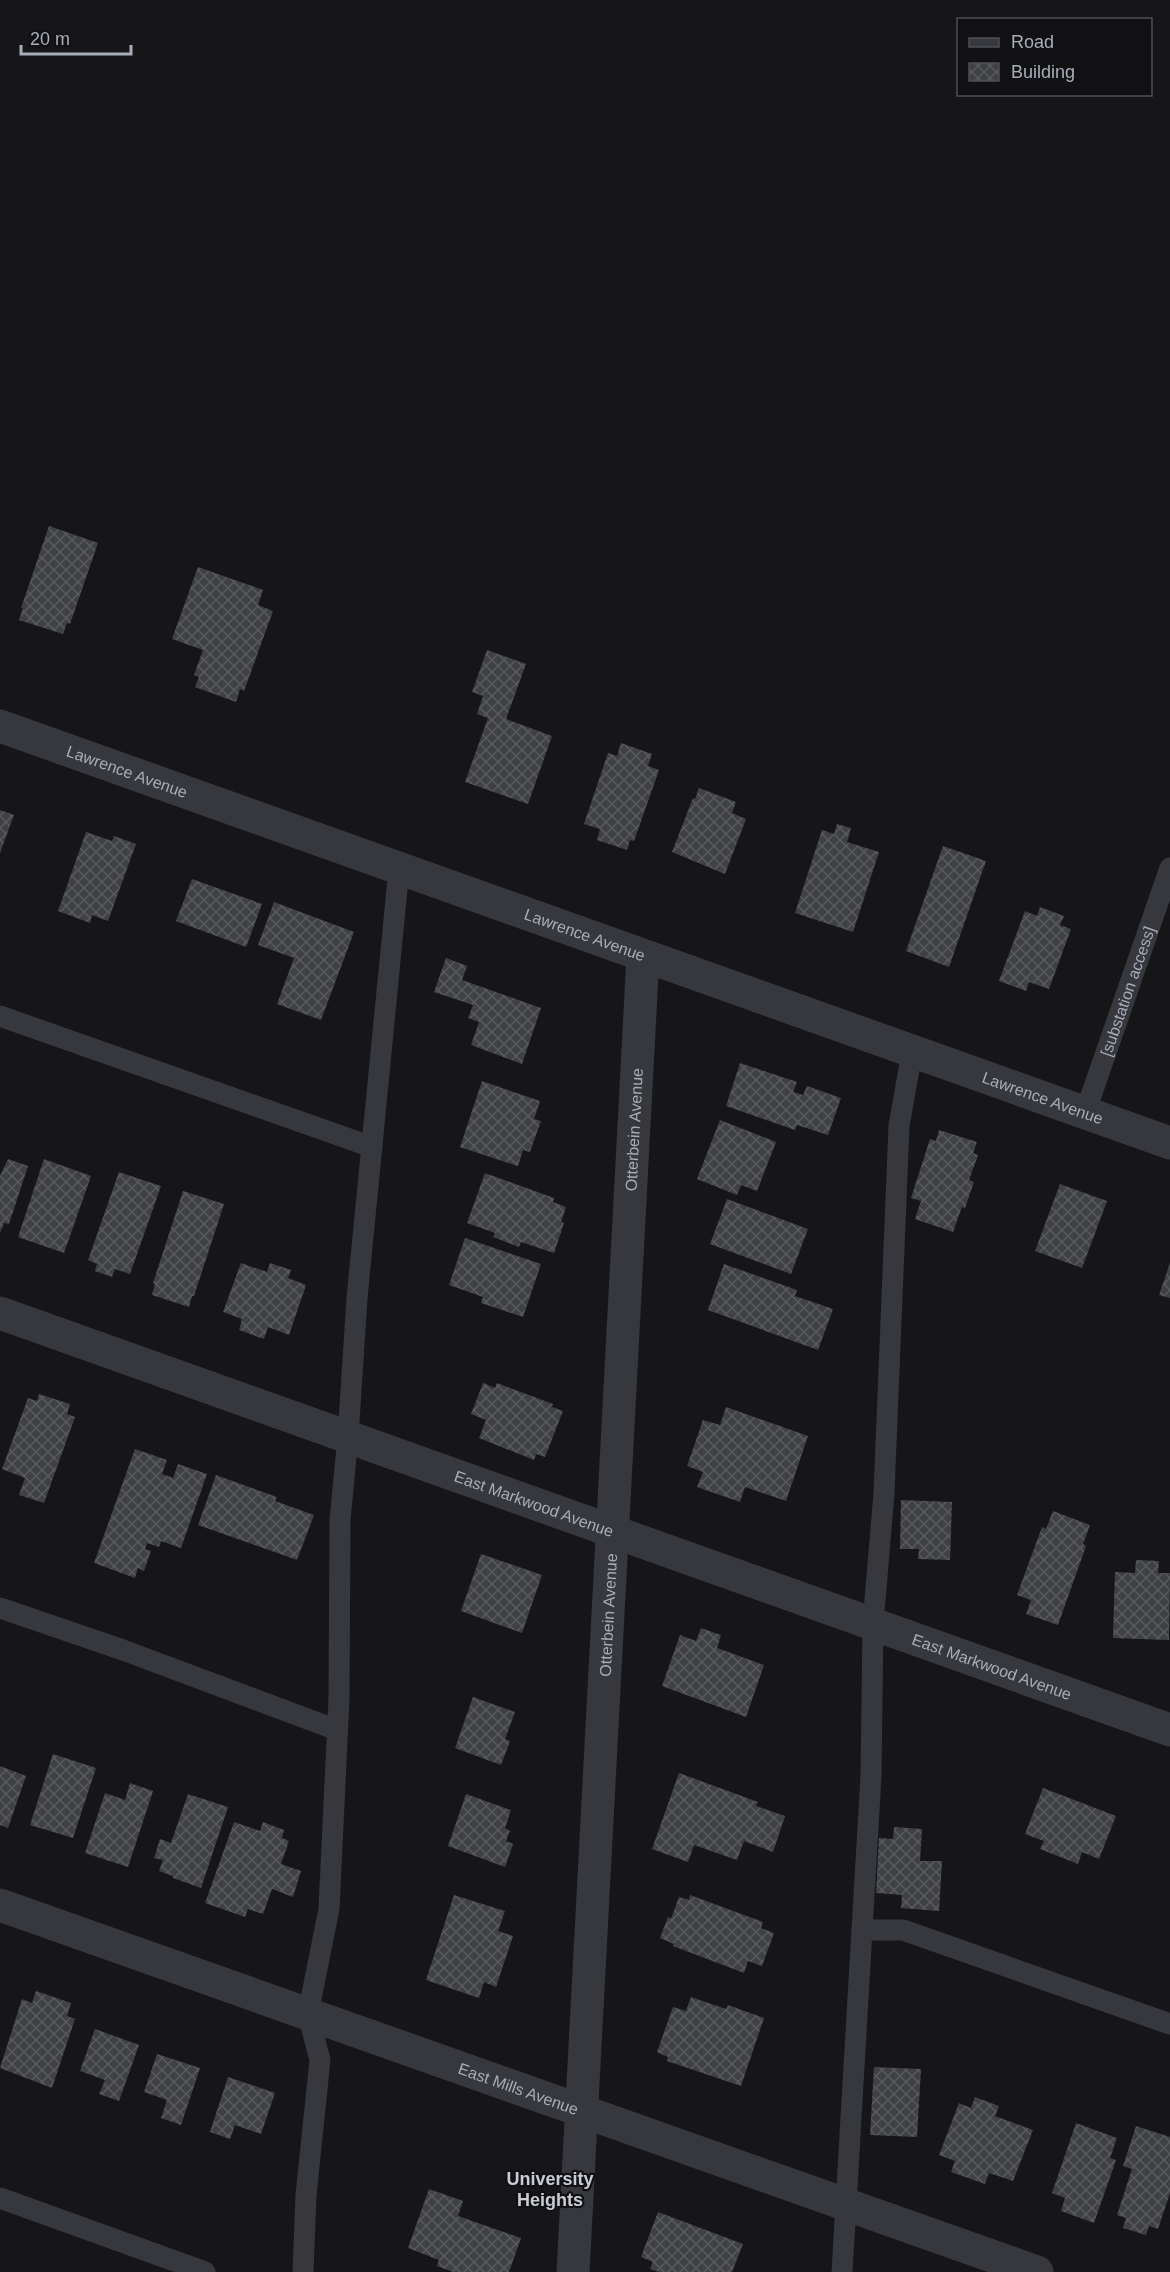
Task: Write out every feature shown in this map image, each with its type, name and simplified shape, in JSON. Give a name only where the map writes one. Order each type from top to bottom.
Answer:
[{"type":"street","name":"Lawrence Avenue","points":[[0,726],[1170,1143]]},
{"type":"street","name":"Otterbein Avenue","points":[[573,2272],[643,956]]},
{"type":"street","name":"East Markwood Avenue","points":[[0,1313],[1170,1730]]},
{"type":"street","name":"East Mills Avenue","points":[[0,1905],[1037,2272]]},
{"type":"lane","name":"[substation access]","points":[[1085,1113],[1170,868]]},
{"type":"lane","points":[[303,2272],[306,2195],[320,2060],[308,2013],[329,1909],[337,1730],[340,1520],[357,1298],[399,869]]},
{"type":"lane","points":[[0,1016],[372,1147]]},
{"type":"lane","points":[[842,2272],[872,1776],[873,1624],[884,1493],[899,1126],[912,1052]]},
{"type":"lane","points":[[0,1608],[123,1650],[337,1730]]},
{"type":"lane","points":[[862,1930],[903,1930],[1170,2024]]},
{"type":"lane","points":[[0,2198],[205,2272]]},
{"type":"building","points":[[49,526],[98,543],[70,624],[67,623],[63,634],[19,620]]},
{"type":"building","points":[[198,567],[263,590],[258,605],[273,611],[244,691],[240,689],[236,702],[195,687],[199,677],[194,675],[203,650],[172,639]]},
{"type":"building","points":[[487,650],[526,664],[506,719],[552,736],[528,804],[465,782],[488,718],[477,714],[483,696],[472,692]]},
{"type":"building","points":[[621,743],[652,754],[648,766],[659,770],[634,841],[630,840],[627,850],[597,840],[600,829],[584,824],[608,753],[617,756]]},
{"type":"building","points":[[699,788],[736,802],[732,813],[746,819],[725,874],[672,852]]},
{"type":"building","points":[[0,810],[14,815],[0,853]]},
{"type":"building","points":[[837,824],[851,828],[847,842],[879,852],[853,932],[795,913],[822,830],[834,834]]},
{"type":"building","points":[[86,832],[112,841],[114,836],[136,844],[108,921],[92,915],[90,923],[58,911]]},
{"type":"building","points":[[943,846],[986,861],[949,967],[906,951]]},
{"type":"building","points":[[192,879],[262,904],[246,947],[176,921]]},
{"type":"building","points":[[274,902],[354,932],[321,1020],[277,1004],[294,958],[258,945]]},
{"type":"building","points":[[1040,907],[1064,916],[1060,925],[1071,929],[1049,989],[1029,982],[1026,991],[999,981],[1025,911],[1037,916]]},
{"type":"building","points":[[446,958],[467,966],[462,980],[541,1008],[522,1064],[471,1045],[479,1022],[468,1018],[473,1005],[434,992]]},
{"type":"building","points":[[740,1063],[797,1082],[793,1092],[803,1095],[807,1086],[841,1098],[828,1135],[797,1125],[795,1130],[726,1106]]},
{"type":"building","points":[[482,1081],[540,1101],[534,1119],[541,1121],[530,1152],[523,1150],[518,1166],[460,1147]]},
{"type":"building","points":[[720,1120],[776,1142],[757,1191],[741,1185],[737,1195],[697,1179]]},
{"type":"building","points":[[939,1130],[977,1142],[973,1153],[978,1155],[969,1180],[974,1182],[953,1232],[915,1219],[921,1201],[911,1198],[930,1139],[936,1141]]},
{"type":"building","points":[[8,1159],[28,1166],[9,1224],[4,1223],[0,1233],[0,1176]]},
{"type":"building","points":[[44,1159],[91,1176],[64,1253],[18,1237]]},
{"type":"building","points":[[119,1172],[161,1186],[130,1274],[115,1269],[112,1277],[95,1271],[97,1264],[88,1260]]},
{"type":"building","points":[[485,1173],[554,1198],[553,1202],[566,1207],[561,1222],[564,1223],[554,1253],[521,1242],[519,1247],[493,1237],[495,1233],[467,1223]]},
{"type":"building","points":[[1060,1184],[1107,1201],[1082,1268],[1035,1251]]},
{"type":"building","points":[[183,1191],[224,1204],[189,1307],[152,1295],[155,1284],[153,1283]]},
{"type":"building","points":[[727,1199],[808,1229],[791,1274],[710,1244]]},
{"type":"building","points":[[465,1238],[541,1264],[523,1317],[481,1303],[483,1297],[449,1285]]},
{"type":"building","points":[[241,1263],[267,1272],[270,1263],[291,1270],[288,1278],[306,1285],[289,1335],[268,1327],[264,1339],[239,1330],[242,1319],[223,1312]]},
{"type":"building","points":[[1170,1263],[1170,1298],[1159,1295]]},
{"type":"building","points":[[724,1264],[797,1290],[795,1296],[833,1309],[818,1350],[708,1310]]},
{"type":"building","points":[[483,1383],[495,1388],[497,1383],[553,1404],[552,1407],[563,1411],[545,1457],[536,1454],[534,1460],[479,1438],[486,1420],[471,1414]]},
{"type":"building","points":[[39,1394],[70,1404],[67,1414],[75,1417],[44,1503],[19,1495],[25,1478],[2,1469],[28,1398],[37,1401]]},
{"type":"building","points":[[726,1407],[808,1436],[786,1501],[745,1487],[740,1502],[697,1487],[703,1472],[687,1466],[703,1420],[720,1425]]},
{"type":"building","points":[[135,1449],[167,1460],[162,1474],[173,1478],[178,1464],[207,1474],[181,1548],[161,1541],[159,1547],[147,1543],[145,1549],[151,1551],[144,1571],[138,1568],[135,1578],[94,1563]]},
{"type":"building","points":[[216,1475],[277,1497],[275,1501],[314,1515],[297,1560],[198,1525]]},
{"type":"building","points":[[901,1500],[952,1502],[950,1560],[918,1559],[919,1549],[900,1549]]},
{"type":"building","points":[[1053,1511],[1090,1525],[1083,1544],[1086,1546],[1058,1625],[1026,1614],[1031,1600],[1017,1595],[1042,1527],[1046,1529]]},
{"type":"building","points":[[481,1554],[542,1575],[522,1633],[461,1611]]},
{"type":"building","points":[[1136,1560],[1159,1561],[1158,1573],[1170,1573],[1169,1640],[1113,1638],[1115,1572],[1135,1573]]},
{"type":"building","points":[[701,1628],[721,1635],[717,1648],[764,1665],[746,1717],[662,1686],[680,1635],[696,1641]]},
{"type":"building","points":[[473,1697],[515,1712],[505,1739],[510,1741],[501,1765],[455,1748]]},
{"type":"building","points":[[53,1754],[96,1768],[73,1838],[30,1825]]},
{"type":"building","points":[[0,1766],[26,1776],[8,1828],[0,1825]]},
{"type":"building","points":[[679,1773],[758,1802],[756,1806],[785,1816],[773,1852],[744,1841],[737,1860],[694,1845],[688,1862],[652,1849]]},
{"type":"building","points":[[130,1783],[153,1791],[128,1867],[85,1853],[105,1793],[125,1800]]},
{"type":"building","points":[[1043,1788],[1116,1816],[1099,1859],[1082,1852],[1078,1864],[1040,1849],[1044,1841],[1025,1834]]},
{"type":"building","points":[[188,1794],[228,1807],[201,1888],[159,1871],[163,1860],[154,1858],[160,1839],[171,1843]]},
{"type":"building","points":[[466,1794],[511,1810],[505,1828],[510,1831],[506,1841],[513,1844],[505,1867],[448,1846]]},
{"type":"building","points":[[234,1822],[260,1831],[263,1822],[284,1830],[282,1838],[289,1841],[281,1864],[301,1871],[293,1897],[272,1889],[263,1914],[248,1909],[245,1917],[205,1903]]},
{"type":"building","points":[[894,1827],[922,1829],[920,1861],[942,1861],[939,1911],[901,1908],[902,1895],[876,1893],[879,1838],[893,1839]]},
{"type":"building","points":[[454,1895],[505,1911],[498,1931],[513,1936],[496,1987],[484,1982],[479,1998],[426,1980]]},
{"type":"building","points":[[690,1895],[763,1922],[761,1928],[774,1933],[762,1966],[748,1961],[744,1973],[673,1946],[674,1944],[660,1938],[668,1917],[671,1919],[679,1897],[689,1900]]},
{"type":"building","points":[[36,1991],[71,2003],[67,2016],[75,2019],[52,2088],[0,2068],[22,1999],[32,2003]]},
{"type":"building","points":[[691,1997],[726,2009],[728,2005],[764,2018],[741,2086],[667,2061],[668,2057],[657,2052],[673,2007],[686,2011]]},
{"type":"building","points":[[95,2029],[139,2045],[119,2101],[99,2094],[105,2080],[80,2071]]},
{"type":"building","points":[[157,2054],[200,2068],[181,2125],[161,2118],[167,2100],[144,2092]]},
{"type":"building","points":[[874,2067],[921,2069],[917,2137],[870,2135]]},
{"type":"building","points":[[228,2077],[275,2093],[261,2134],[235,2125],[230,2139],[210,2132]]},
{"type":"building","points":[[975,2097],[999,2106],[995,2116],[1033,2130],[1013,2181],[989,2173],[985,2184],[951,2172],[955,2161],[939,2155],[959,2103],[971,2108]]},
{"type":"building","points":[[1076,2123],[1117,2138],[1110,2158],[1116,2160],[1094,2223],[1061,2211],[1065,2198],[1052,2193]]},
{"type":"building","points":[[1136,2126],[1170,2137],[1170,2193],[1158,2229],[1149,2226],[1146,2235],[1123,2228],[1126,2218],[1117,2215],[1132,2169],[1123,2166]]},
{"type":"building","points":[[429,2189],[463,2201],[458,2216],[521,2238],[509,2272],[453,2272],[437,2266],[439,2260],[408,2248]]},
{"type":"building","points":[[658,2212],[743,2244],[732,2272],[659,2272],[650,2269],[653,2262],[641,2257]]},
{"type":"district","name":"University Heights","points":[[550,2189]]}]
